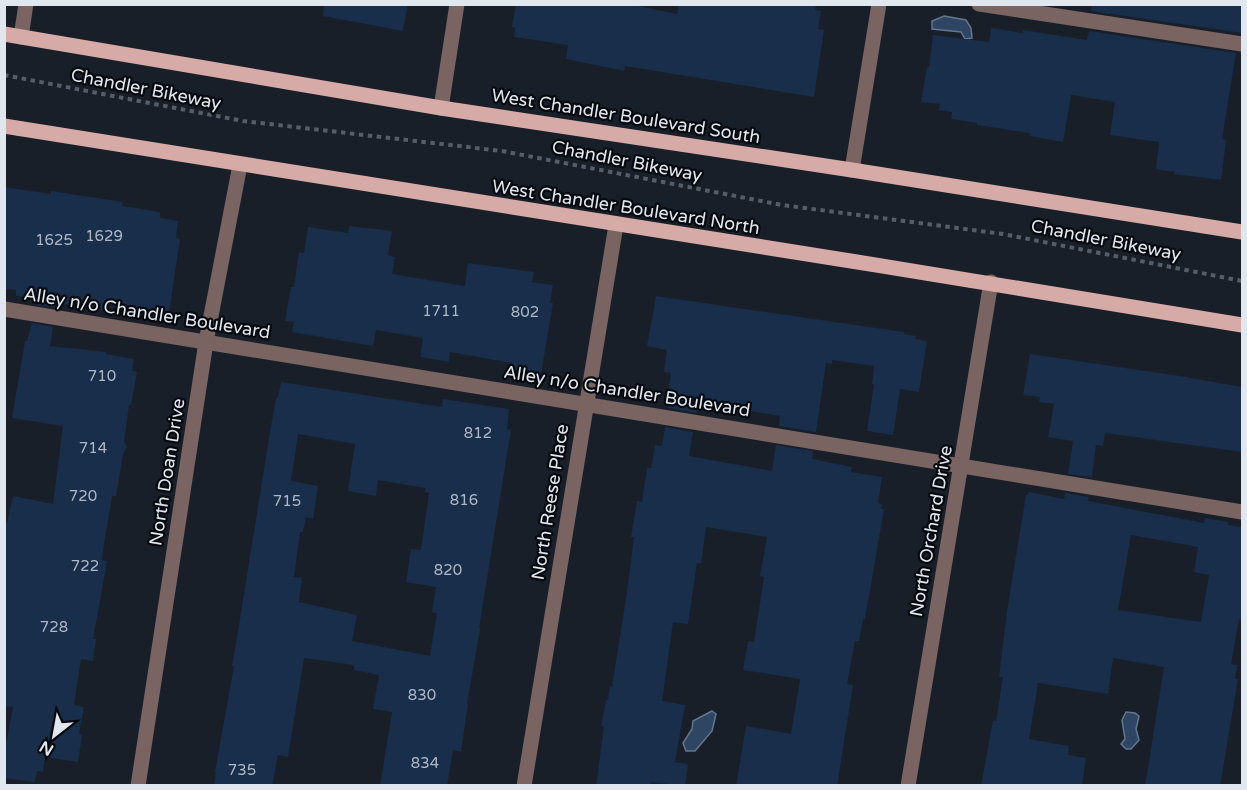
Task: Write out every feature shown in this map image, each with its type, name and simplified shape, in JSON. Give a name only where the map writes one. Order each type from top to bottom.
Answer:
[{"type":"main road","name":"West Chandler Boulevard South","points":[[4,34],[441,108],[1242,232]]},
{"type":"main road","name":"West Chandler Boulevard North","points":[[4,126],[616,225],[991,282],[1242,325]]},
{"type":"street","points":[[21,37],[26,4]]},
{"type":"street","points":[[441,108],[457,4]]},
{"type":"street","points":[[852,170],[879,4]]},
{"type":"street","points":[[979,4],[1242,44]]},
{"type":"street","name":"North Doan Drive","points":[[138,786],[206,342],[240,165]]},
{"type":"street","name":"North Reese Place","points":[[524,786],[616,225]]},
{"type":"street","name":"North Orchard Drive","points":[[908,786],[991,282]]},
{"type":"street","name":"Alley n/o Chandler Boulevard","points":[[4,309],[1242,512]]},
{"type":"path","name":"Chandler Bikeway","points":[[4,75],[243,121],[502,151],[782,205],[1003,234],[1242,281]]},
{"type":"water","points":[[944,16],[966,20],[971,28],[972,38],[965,39],[961,32],[932,29],[932,21]]},
{"type":"water","points":[[712,711],[716,714],[712,731],[695,751],[686,751],[683,743],[692,729],[693,721]]},
{"type":"water","points":[[1126,712],[1139,716],[1136,729],[1139,740],[1131,749],[1126,749],[1121,744],[1125,739],[1122,720]]},
{"type":"building","points":[[324,4],[408,4],[403,31],[323,16]]},
{"type":"building","points":[[516,4],[628,4],[677,14],[679,4],[816,4],[815,10],[821,11],[818,29],[824,30],[814,97],[625,66],[624,71],[566,59],[568,45],[514,37],[515,28],[512,27]]},
{"type":"building","points":[[1092,4],[1242,4],[1242,33],[1091,11]]},
{"type":"building","points":[[991,28],[1023,33],[1023,30],[1087,40],[1089,31],[1236,53],[1222,139],[1226,140],[1221,180],[1174,174],[1175,172],[1156,169],[1159,142],[1110,135],[1115,102],[1071,95],[1063,142],[1029,136],[1030,133],[951,119],[952,112],[939,110],[940,104],[921,102],[933,35],[989,42]]},
{"type":"building","points":[[4,187],[51,194],[51,191],[123,202],[122,206],[160,212],[160,218],[178,221],[176,238],[180,239],[169,313],[108,304],[106,311],[57,303],[56,308],[37,305],[39,299],[16,296],[16,290],[4,289]]},
{"type":"building","points":[[349,226],[392,231],[388,255],[395,257],[392,274],[465,286],[468,263],[534,272],[532,282],[553,285],[550,303],[553,303],[541,374],[511,369],[512,363],[450,352],[449,362],[420,357],[423,338],[376,330],[373,346],[292,332],[294,322],[285,321],[291,287],[294,287],[299,252],[304,253],[308,227],[348,233]]},
{"type":"building","points":[[656,296],[904,332],[904,334],[916,336],[915,339],[927,341],[919,392],[900,389],[893,435],[867,431],[874,385],[872,384],[874,366],[832,360],[832,364],[826,363],[816,432],[779,426],[780,416],[698,402],[697,413],[668,408],[669,398],[667,398],[671,373],[664,372],[667,350],[647,346]]},
{"type":"building","points":[[32,323],[53,327],[50,346],[106,352],[106,354],[134,359],[132,371],[137,372],[131,405],[129,405],[124,442],[127,447],[123,454],[116,496],[112,496],[103,551],[102,560],[107,561],[93,639],[96,639],[93,661],[81,659],[74,705],[84,707],[79,734],[82,735],[78,762],[45,757],[43,772],[37,771],[35,782],[4,778],[4,755],[13,707],[4,706],[4,523],[7,523],[13,496],[53,504],[63,426],[12,418],[25,341],[27,341]]},
{"type":"building","points":[[1030,354],[1242,387],[1242,452],[1105,433],[1103,446],[1096,445],[1092,477],[1068,474],[1073,441],[1048,437],[1054,404],[1039,402],[1040,397],[1023,395]]},
{"type":"building","points":[[281,382],[442,407],[443,399],[509,409],[507,429],[511,430],[461,752],[453,750],[447,786],[380,786],[392,712],[373,709],[379,675],[354,670],[354,665],[304,658],[288,757],[278,755],[272,786],[214,786],[269,438],[276,398]],"holes":[[[298,434],[355,444],[348,491],[376,496],[378,480],[426,488],[425,492],[429,493],[421,550],[411,549],[406,582],[436,587],[432,612],[437,613],[430,656],[352,641],[357,615],[299,602],[302,578],[294,577],[300,532],[303,532],[306,517],[313,519],[318,486],[291,481]]]},
{"type":"building","points":[[665,427],[693,432],[689,456],[772,471],[776,445],[813,451],[812,459],[852,467],[851,472],[882,477],[878,503],[882,504],[881,509],[884,509],[865,619],[863,619],[859,641],[855,641],[847,684],[853,685],[837,786],[736,786],[746,726],[791,734],[800,679],[743,670],[748,641],[754,642],[764,577],[760,576],[767,537],[706,527],[701,564],[697,563],[688,624],[673,622],[662,701],[685,705],[675,762],[688,764],[685,786],[651,782],[650,786],[596,786],[604,727],[601,726],[606,700],[608,700],[610,686],[612,687],[627,592],[634,537],[631,537],[637,501],[642,502],[647,468],[651,468],[655,445],[662,446]]},
{"type":"building","points":[[1029,492],[1064,499],[1065,493],[1089,497],[1088,501],[1204,523],[1205,518],[1242,527],[1242,620],[1239,619],[1231,664],[1237,665],[1235,678],[1238,679],[1220,786],[1145,786],[1164,667],[1113,658],[1108,694],[1038,683],[1029,739],[1069,746],[1068,755],[1086,758],[1082,786],[981,786],[993,720],[996,721],[1003,677],[999,677],[1007,611],[1026,495]],"holes":[[[1131,535],[1198,547],[1194,572],[1209,575],[1201,622],[1118,610]]]}]
